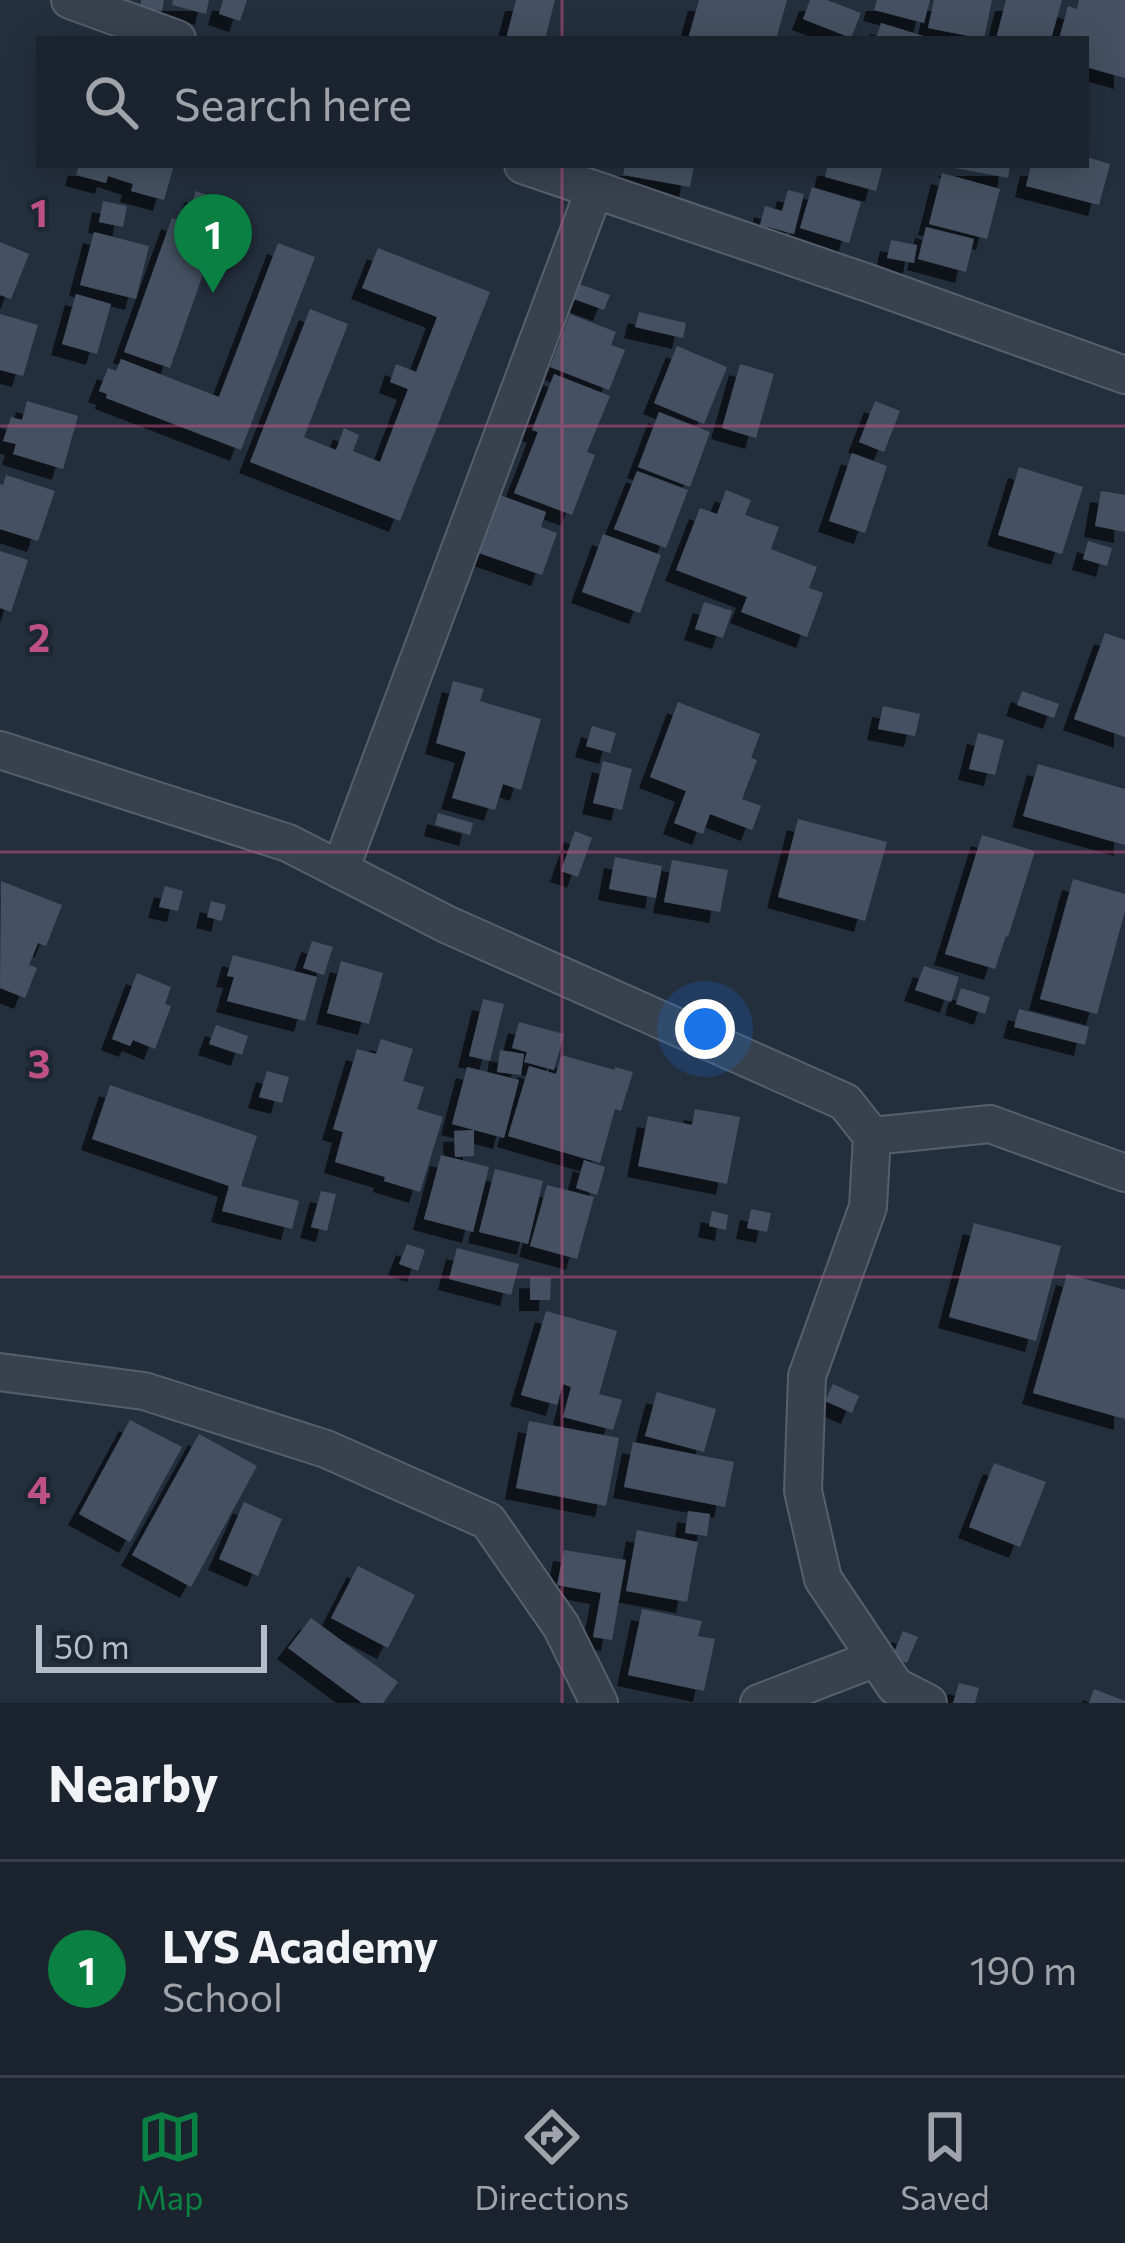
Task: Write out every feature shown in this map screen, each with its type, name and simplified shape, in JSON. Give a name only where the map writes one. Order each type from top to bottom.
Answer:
[{"type":"street","points":[[70,0],[169,36]]},
{"type":"street","points":[[531,168],[871,284],[1121,362]]},
{"type":"street","points":[[340,869],[593,191]]},
{"type":"street","points":[[0,749],[287,843],[446,924],[845,1102],[872,1136],[868,1207],[807,1376],[803,1491],[823,1579],[895,1685],[928,1703]]},
{"type":"street","points":[[872,1136],[990,1124],[1125,1173]]},
{"type":"street","points":[[0,1372],[144,1391],[326,1449],[488,1521],[561,1626],[598,1703]]},
{"type":"street","points":[[759,1703],[876,1658]]},
{"type":"building","points":[[141,0],[164,0],[162,11],[140,8]]},
{"type":"building","points":[[173,0],[209,0],[206,14],[172,5]]},
{"type":"building","points":[[223,0],[247,0],[240,21],[219,14]]},
{"type":"building","points":[[516,0],[555,0],[546,36],[507,36]]},
{"type":"building","points":[[699,0],[787,0],[777,36],[689,36]]},
{"type":"building","points":[[810,0],[827,0],[861,13],[852,36],[803,19]]},
{"type":"building","points":[[877,0],[930,0],[924,23],[874,10]]},
{"type":"building","points":[[934,0],[992,0],[985,36],[928,28]]},
{"type":"building","points":[[1006,0],[1062,0],[1052,36],[997,36]]},
{"type":"building","points":[[1079,0],[1125,0],[1125,78],[1089,68],[1089,36],[1060,36],[1068,6],[1077,9]]},
{"type":"building","points":[[881,23],[923,36],[877,36]]},
{"type":"building","points":[[1089,158],[1110,164],[1099,205],[1026,186],[1030,168],[1089,168]]},
{"type":"building","points":[[78,168],[173,168],[164,200],[131,191],[133,184],[108,176],[106,183],[76,175]]},
{"type":"building","points":[[624,168],[693,168],[690,187],[623,175]]},
{"type":"building","points":[[827,168],[882,168],[876,191],[825,177]]},
{"type":"building","points":[[955,168],[1010,168],[1008,178]]},
{"type":"building","points":[[942,173],[1000,189],[987,239],[929,224]]},
{"type":"building","points":[[812,187],[861,202],[849,243],[800,228]]},
{"type":"building","points":[[788,190],[804,194],[794,234],[760,225],[765,206],[782,211]]},
{"type":"building","points":[[196,191],[228,203],[170,368],[124,352],[172,218],[184,222]]},
{"type":"building","points":[[103,201],[127,206],[123,227],[99,222]]},
{"type":"building","points":[[926,227],[974,239],[966,272],[918,259]]},
{"type":"building","points":[[94,232],[149,246],[136,299],[80,285]]},
{"type":"building","points":[[891,240],[917,245],[914,263],[887,258]]},
{"type":"building","points":[[0,242],[29,254],[11,299],[0,295]]},
{"type":"building","points":[[278,243],[315,257],[241,450],[106,398],[99,391],[108,368],[116,371],[121,359],[219,397]]},
{"type":"building","points":[[378,248],[490,292],[400,521],[250,462],[310,309],[348,324],[304,437],[336,450],[344,428],[359,435],[353,451],[380,462],[408,389],[390,382],[396,364],[416,372],[437,317],[362,288]]},
{"type":"building","points":[[579,284],[610,295],[604,310],[574,299]]},
{"type":"building","points":[[76,294],[111,304],[97,354],[62,344]]},
{"type":"building","points":[[639,312],[686,323],[683,338],[635,327]]},
{"type":"building","points":[[0,314],[38,325],[23,376],[0,370]]},
{"type":"building","points":[[570,314],[616,332],[611,345],[625,350],[609,390],[550,367]]},
{"type":"building","points":[[677,346],[727,367],[704,424],[654,403]]},
{"type":"building","points":[[740,364],[774,374],[756,438],[722,428]]},
{"type":"building","points":[[554,374],[610,396],[587,452],[595,455],[572,515],[514,493]]},
{"type":"building","points":[[27,401],[78,416],[63,469],[13,454],[16,444],[3,441],[11,417],[22,420]]},
{"type":"building","points":[[875,401],[900,411],[884,452],[859,442]]},
{"type":"building","points":[[659,412],[710,432],[690,487],[638,467]]},
{"type":"building","points":[[852,453],[887,466],[865,533],[829,521]]},
{"type":"building","points":[[1019,467],[1083,487],[1062,554],[998,535]]},
{"type":"building","points":[[637,471],[688,490],[666,548],[614,529]]},
{"type":"building","points":[[6,475],[55,491],[38,541],[0,529],[0,484]]},
{"type":"building","points":[[726,490],[751,500],[745,515],[779,527],[771,549],[817,567],[809,588],[823,593],[807,637],[741,612],[747,597],[676,570],[700,508],[717,514]]},
{"type":"building","points":[[1101,491],[1125,495],[1125,532],[1095,526]]},
{"type":"building","points":[[500,495],[546,512],[541,527],[557,533],[542,575],[479,553]]},
{"type":"building","points":[[603,534],[661,555],[640,613],[582,592]]},
{"type":"building","points":[[1088,541],[1112,548],[1107,566],[1083,559]]},
{"type":"building","points":[[0,551],[28,560],[11,612],[0,608]]},
{"type":"building","points":[[704,602],[732,611],[723,638],[695,629]]},
{"type":"building","points":[[1105,633],[1125,640],[1125,737],[1074,719]]},
{"type":"building","points":[[453,681],[484,689],[480,701],[541,719],[521,790],[503,784],[495,810],[452,798],[466,752],[436,743]]},
{"type":"building","points":[[1022,691],[1059,704],[1054,718],[1017,705]]},
{"type":"building","points":[[678,702],[760,734],[751,758],[757,760],[742,799],[761,806],[752,830],[710,814],[703,834],[674,823],[686,791],[650,777]]},
{"type":"building","points":[[883,706],[920,714],[915,736],[878,729]]},
{"type":"building","points":[[592,726],[616,733],[610,753],[586,746]]},
{"type":"building","points":[[978,733],[1004,740],[995,775],[969,769]]},
{"type":"building","points":[[603,761],[632,769],[622,810],[593,803]]},
{"type":"building","points":[[1038,764],[1125,789],[1125,845],[1023,816]]},
{"type":"building","points":[[438,813],[473,823],[470,835],[435,825]]},
{"type":"building","points":[[798,819],[887,842],[865,921],[778,897]]},
{"type":"building","points":[[575,831],[592,838],[578,877],[561,871]]},
{"type":"building","points":[[982,835],[1035,851],[995,969],[945,954]]},
{"type":"building","points":[[615,857],[662,866],[656,898],[609,889]]},
{"type":"building","points":[[672,860],[728,870],[720,912],[664,902]]},
{"type":"building","points":[[1073,879],[1125,894],[1125,911],[1097,1014],[1040,999]]},
{"type":"building","points":[[1,881],[62,905],[46,946],[38,943],[29,965],[37,968],[25,998],[0,988]]},
{"type":"building","points":[[165,886],[183,891],[178,911],[159,907]]},
{"type":"building","points":[[211,901],[226,905],[222,921],[207,917]]},
{"type":"building","points":[[312,941],[333,947],[324,975],[303,968]]},
{"type":"building","points":[[233,955],[317,977],[305,1021],[227,1001],[234,977],[227,976]]},
{"type":"building","points":[[341,961],[383,973],[369,1024],[327,1013]]},
{"type":"building","points":[[924,966],[959,977],[951,1002],[915,990]]},
{"type":"building","points":[[137,973],[171,987],[165,1004],[171,1006],[155,1049],[133,1040],[130,1046],[112,1039]]},
{"type":"building","points":[[961,988],[990,997],[985,1014],[956,1004]]},
{"type":"building","points":[[483,999],[504,1004],[490,1061],[469,1056]]},
{"type":"building","points":[[1019,1009],[1089,1027],[1085,1045],[1014,1027]]},
{"type":"building","points":[[519,1022],[564,1034],[554,1070],[524,1062],[527,1052],[512,1048]]},
{"type":"building","points":[[216,1025],[248,1036],[242,1055],[209,1044]]},
{"type":"building","points":[[381,1039],[413,1049],[403,1081],[424,1087],[417,1109],[443,1117],[420,1192],[335,1162],[343,1132],[333,1129],[357,1049],[376,1054]]},
{"type":"building","points":[[500,1050],[524,1054],[521,1075],[497,1072]]},
{"type":"building","points":[[561,1055],[633,1072],[621,1111],[615,1109],[600,1163],[508,1136],[529,1066],[556,1074]]},
{"type":"building","points":[[467,1067],[519,1080],[504,1138],[452,1124]]},
{"type":"building","points":[[267,1071],[289,1077],[282,1103],[259,1097]]},
{"type":"building","points":[[110,1085],[257,1136],[241,1186],[299,1201],[292,1229],[222,1211],[229,1186],[92,1139]]},
{"type":"building","points":[[695,1109],[740,1117],[727,1184],[638,1166],[648,1116],[692,1125]]},
{"type":"building","points":[[474,1130],[474,1156],[455,1157],[454,1131]]},
{"type":"building","points":[[441,1155],[489,1167],[473,1232],[424,1219]]},
{"type":"building","points":[[584,1160],[605,1167],[597,1195],[576,1188]]},
{"type":"building","points":[[495,1169],[543,1181],[528,1244],[479,1232]]},
{"type":"building","points":[[547,1185],[594,1197],[577,1259],[530,1246]]},
{"type":"building","points":[[321,1191],[336,1194],[327,1231],[311,1227]]},
{"type":"building","points":[[751,1209],[771,1213],[767,1232],[747,1228]]},
{"type":"building","points":[[712,1211],[728,1215],[726,1230],[709,1226]]},
{"type":"building","points":[[974,1223],[1061,1246],[1036,1341],[949,1317]]},
{"type":"building","points":[[407,1244],[425,1250],[418,1271],[399,1264]]},
{"type":"building","points":[[457,1248],[519,1264],[511,1295],[449,1279]]},
{"type":"building","points":[[1067,1274],[1125,1290],[1125,1419],[1033,1393]]},
{"type":"building","points":[[530,1277],[551,1278],[550,1300],[530,1300]]},
{"type":"building","points":[[546,1311],[617,1331],[599,1394],[622,1400],[613,1430],[563,1417],[571,1387],[563,1384],[557,1405],[521,1395]]},
{"type":"building","points":[[833,1384],[859,1396],[852,1413],[825,1401]]},
{"type":"building","points":[[657,1392],[716,1409],[704,1452],[645,1436]]},
{"type":"building","points":[[130,1420],[182,1447],[130,1542],[79,1514]]},
{"type":"building","points":[[529,1421],[619,1438],[606,1506],[516,1488]]},
{"type":"building","points":[[199,1434],[257,1466],[191,1587],[132,1555]]},
{"type":"building","points":[[633,1442],[734,1462],[725,1507],[624,1487]]},
{"type":"building","points":[[994,1463],[1046,1482],[1020,1547],[969,1527]]},
{"type":"building","points":[[244,1502],[282,1519],[258,1576],[219,1559]]},
{"type":"building","points":[[688,1511],[710,1514],[707,1536],[685,1533]]},
{"type":"building","points":[[637,1530],[698,1542],[687,1602],[626,1591]]},
{"type":"building","points":[[564,1550],[626,1560],[612,1640],[593,1637],[601,1593],[557,1585]]},
{"type":"building","points":[[358,1566],[415,1595],[388,1648],[331,1618]]},
{"type":"building","points":[[642,1609],[702,1621],[698,1636],[715,1639],[704,1691],[628,1675]]},
{"type":"building","points":[[311,1618],[398,1682],[383,1703],[362,1703],[288,1648]]},
{"type":"building","points":[[903,1631],[918,1637],[907,1663],[892,1657]]},
{"type":"building","points":[[959,1683],[979,1688],[975,1703],[953,1703]]},
{"type":"building","points":[[1094,1689],[1125,1701],[1125,1703],[1089,1703]]},
{"type":"place","name":"LYS Academy","points":[[213,293]]}]
